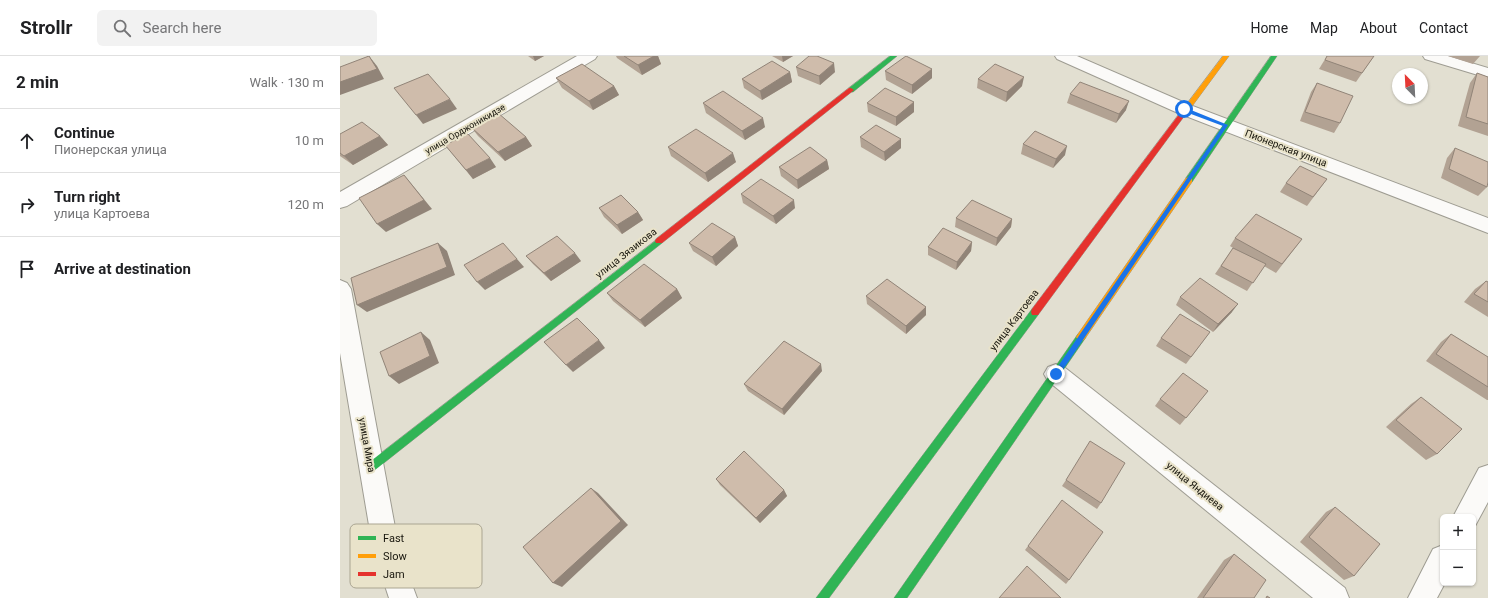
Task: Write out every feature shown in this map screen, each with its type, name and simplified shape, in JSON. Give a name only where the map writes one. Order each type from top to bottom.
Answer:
[{"type":"main road","name":"улица Зязикова","points":[[371,467],[894,56]]},
{"type":"main road","name":"улица Картоева","points":[[822,598],[1184,109],[1226,56]]},
{"type":"main road","points":[[900,598],[1274,56]]},
{"type":"street","name":"улица Орджоникидзе","points":[[340,201],[590,56]]},
{"type":"street","name":"Пионерская улица","points":[[1063,56],[1184,109],[1488,226]]},
{"type":"street","points":[[1431,56],[1488,73]]},
{"type":"street","name":"улица Мира","points":[[340,289],[381,524]]},
{"type":"street","name":"улица Яндиева","points":[[1056,374],[1335,598]]},
{"type":"street","points":[[1468,514],[1488,477]]},
{"type":"street","points":[[1422,598],[1440,565]]},
{"type":"street","name":"улица Мира","points":[[400,588],[404,598]]},
{"type":"building","points":[[369,56],[377,69],[340,82],[340,67]]},
{"type":"building","points":[[624,56],[654,56],[638,65]]},
{"type":"building","points":[[809,56],[817,56],[834,63],[819,76],[796,67]]},
{"type":"building","points":[[906,56],[932,69],[912,85],[885,71]]},
{"type":"building","points":[[1327,56],[1374,56],[1362,73],[1325,60]]},
{"type":"building","points":[[772,61],[790,72],[760,91],[742,79]]},
{"type":"building","points":[[582,64],[614,86],[589,101],[556,78]]},
{"type":"building","points":[[995,64],[1024,77],[1007,92],[978,79]]},
{"type":"building","points":[[1477,73],[1488,77],[1488,124],[1466,117]]},
{"type":"building","points":[[428,74],[450,99],[416,115],[394,88]]},
{"type":"building","points":[[1080,82],[1129,101],[1119,114],[1070,94]]},
{"type":"building","points":[[1317,83],[1353,96],[1340,123],[1305,112]]},
{"type":"building","points":[[885,88],[914,102],[896,117],[867,103]]},
{"type":"building","points":[[723,91],[763,118],[742,131],[703,103]]},
{"type":"building","points":[[498,113],[526,137],[498,152],[471,127]]},
{"type":"building","points":[[362,122],[380,136],[344,156],[340,153],[340,134]]},
{"type":"building","points":[[876,125],[901,139],[884,152],[860,137]]},
{"type":"building","points":[[696,129],[733,153],[705,173],[668,147]]},
{"type":"building","points":[[1035,131],[1067,146],[1056,159],[1023,144]]},
{"type":"building","points":[[468,134],[490,158],[466,170],[445,145]]},
{"type":"building","points":[[810,147],[827,160],[797,180],[779,167]]},
{"type":"building","points":[[1455,148],[1488,162],[1487,187],[1449,169]]},
{"type":"building","points":[[1300,166],[1327,179],[1313,197],[1286,183]]},
{"type":"building","points":[[404,175],[424,200],[377,224],[359,198]]},
{"type":"building","points":[[761,179],[794,200],[773,216],[741,194]]},
{"type":"building","points":[[621,195],[638,212],[617,225],[599,208]]},
{"type":"building","points":[[972,200],[1012,219],[997,238],[956,218]]},
{"type":"building","points":[[1256,214],[1302,239],[1282,264],[1235,238]]},
{"type":"building","points":[[712,223],[735,237],[712,257],[689,243]]},
{"type":"building","points":[[943,228],[972,242],[957,262],[928,247]]},
{"type":"building","points":[[557,236],[575,253],[544,273],[526,256]]},
{"type":"building","points":[[438,243],[447,267],[357,305],[351,278]]},
{"type":"building","points":[[503,243],[517,259],[477,282],[464,265]]},
{"type":"building","points":[[1233,248],[1266,264],[1253,283],[1221,266]]},
{"type":"building","points":[[644,264],[677,289],[640,320],[607,293]]},
{"type":"building","points":[[1200,278],[1238,304],[1218,324],[1180,297]]},
{"type":"building","points":[[887,279],[926,307],[906,326],[866,296]]},
{"type":"building","points":[[1486,281],[1488,282],[1488,302],[1474,294]]},
{"type":"building","points":[[1180,314],[1210,332],[1191,357],[1161,338]]},
{"type":"building","points":[[577,318],[599,340],[566,365],[544,342]]},
{"type":"building","points":[[421,332],[430,356],[389,376],[380,352]]},
{"type":"building","points":[[1451,334],[1488,357],[1488,387],[1436,354]]},
{"type":"building","points":[[784,341],[821,364],[782,409],[744,384]]},
{"type":"building","points":[[1183,373],[1208,391],[1186,418],[1160,399]]},
{"type":"building","points":[[1421,397],[1462,429],[1437,454],[1396,420]]},
{"type":"building","points":[[1090,441],[1125,463],[1101,503],[1066,480]]},
{"type":"building","points":[[744,451],[784,490],[756,518],[716,479]]},
{"type":"building","points":[[591,488],[621,521],[553,583],[523,547]]},
{"type":"building","points":[[1062,500],[1103,532],[1069,580],[1028,546]]},
{"type":"building","points":[[1335,507],[1380,544],[1354,576],[1309,537]]},
{"type":"building","points":[[1234,554],[1266,580],[1254,598],[1203,598]]},
{"type":"building","points":[[1027,566],[1061,598],[999,598]]},
{"type":"traffic: fast","points":[[851,90],[894,56]]},
{"type":"traffic: fast","points":[[1189,180],[1274,56]]},
{"type":"traffic: fast","points":[[371,467],[659,241]]},
{"type":"traffic: fast","points":[[822,598],[1035,312]]},
{"type":"traffic: fast","points":[[900,598],[1081,337]]},
{"type":"traffic: slow","points":[[1188,107],[1226,56]]},
{"type":"traffic: slow","points":[[1081,337],[1189,180]]},
{"type":"traffic: jam","points":[[659,241],[851,90]]},
{"type":"traffic: jam","points":[[1035,312],[1188,107]]},
{"type":"route","points":[[1056,374],[1226,125],[1184,109]]}]
